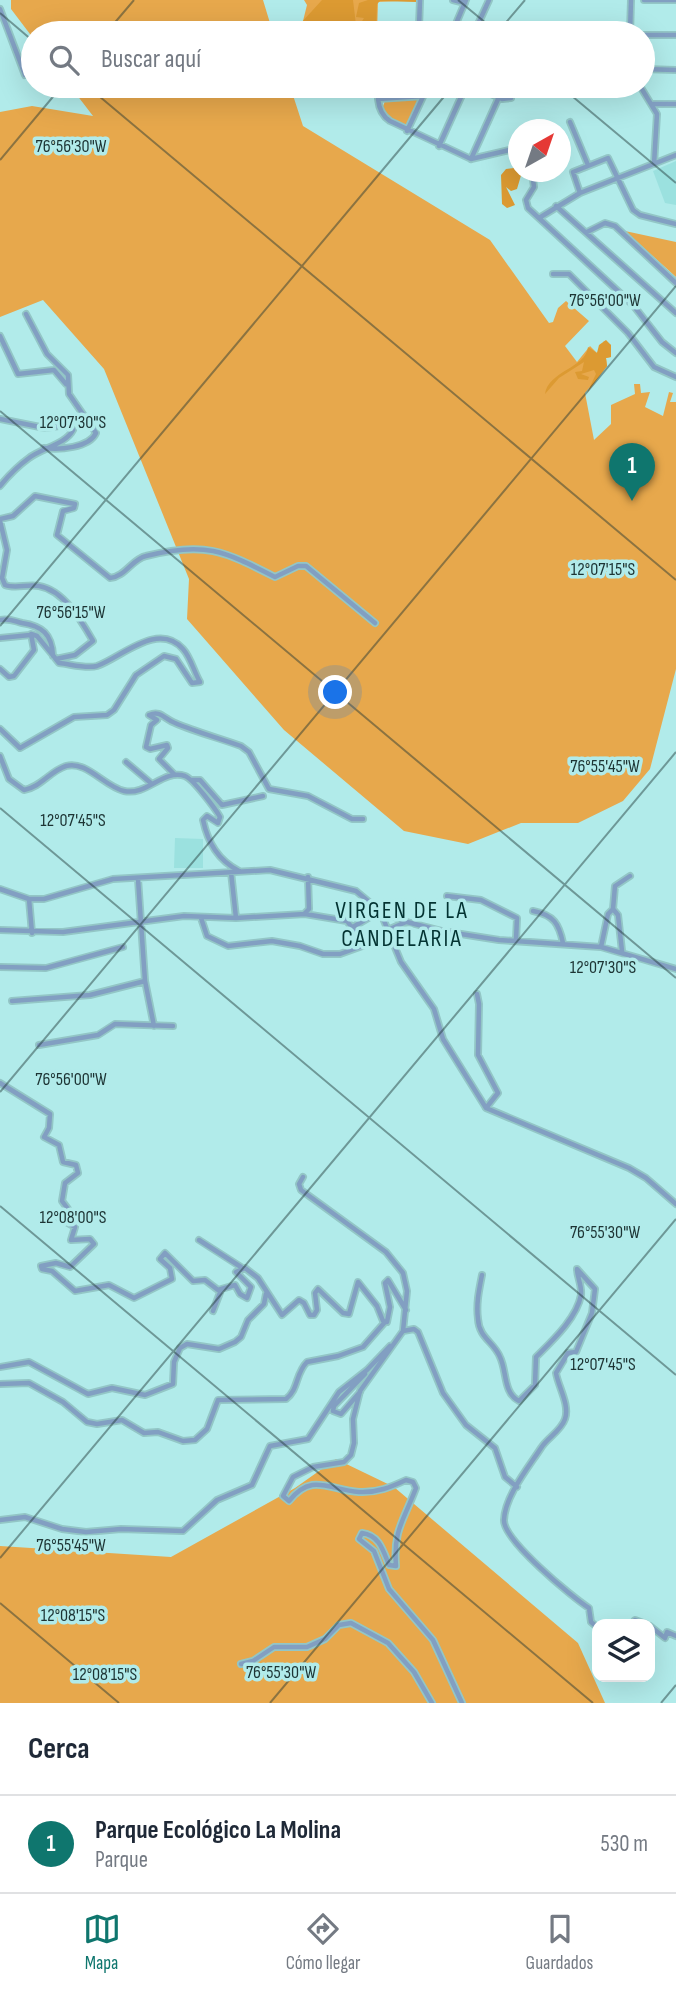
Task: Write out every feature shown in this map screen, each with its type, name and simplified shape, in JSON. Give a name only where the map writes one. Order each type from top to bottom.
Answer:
[{"type":"street","points":[[420,0],[421,21]]},
{"type":"street","points":[[453,0],[466,2],[457,21]]},
{"type":"street","points":[[479,21],[489,0]]},
{"type":"street","points":[[630,21],[631,0]]},
{"type":"street","points":[[644,0],[676,1]]},
{"type":"street","points":[[0,9],[21,64]]},
{"type":"street","points":[[655,35],[676,35]]},
{"type":"street","points":[[655,69],[676,70]]},
{"type":"street","points":[[393,98],[378,99],[384,117],[439,146],[471,159],[508,151]]},
{"type":"street","points":[[407,131],[422,98]]},
{"type":"street","points":[[439,146],[461,98]]},
{"type":"street","points":[[471,159],[499,98]]},
{"type":"street","points":[[649,98],[653,104],[657,124],[654,164]]},
{"type":"street","points":[[653,104],[676,104]]},
{"type":"street","points":[[571,124],[588,165]]},
{"type":"street","points":[[539,218],[580,193],[676,155]]},
{"type":"street","points":[[580,193],[573,172],[608,158],[634,210],[640,215],[676,224]]},
{"type":"street","points":[[533,182],[534,187],[525,204],[633,305],[662,342],[676,353]]},
{"type":"street","points":[[556,206],[676,313]]},
{"type":"street","points":[[587,232],[605,223],[615,226],[676,282]]},
{"type":"street","points":[[553,274],[569,274],[628,333],[654,367],[676,377]]},
{"type":"street","points":[[26,314],[47,354],[68,375],[69,387],[77,409],[95,429],[95,437],[67,449],[44,448]]},
{"type":"street","points":[[0,336],[18,374],[54,370],[69,387]]},
{"type":"street","points":[[0,419],[45,428],[65,425],[72,428],[71,435],[44,448],[16,468],[0,486]]},
{"type":"street","points":[[54,657],[75,655],[89,647],[93,639],[72,608],[46,588],[5,585],[2,578],[7,550],[0,520],[13,516],[35,496],[75,504],[74,508],[63,511],[57,535],[110,578],[119,576],[143,556],[211,548],[251,563],[275,577],[298,565],[306,566],[375,623]]},
{"type":"street","points":[[0,620],[10,619],[42,628],[49,638],[54,657]]},
{"type":"street","points":[[0,669],[9,677],[14,676],[34,650],[30,635]]},
{"type":"street","points":[[0,638],[37,636],[61,663],[91,667],[146,640],[169,640],[185,650],[192,672],[200,682],[192,683],[176,659],[164,656],[136,675],[114,710],[107,715],[75,717],[20,748],[0,729]]},
{"type":"street","points":[[263,796],[222,805],[200,780],[174,774],[159,759],[168,748],[167,745],[146,747],[151,725],[157,720],[149,715],[162,715],[185,727],[241,746],[249,752],[262,782],[269,789],[308,796],[352,819],[363,819]]},
{"type":"street","points":[[0,756],[9,779],[24,790],[32,789],[69,766],[78,766],[127,792],[174,774]]},
{"type":"street","points":[[126,762],[152,784]]},
{"type":"street","points":[[192,780],[220,817],[218,823],[207,817],[203,820],[211,845],[226,864],[241,872]]},
{"type":"street","points":[[1,888],[29,899],[56,897],[96,882],[270,870],[308,877],[356,891],[380,911],[407,922],[454,933],[601,947],[676,969]]},
{"type":"street","points":[[231,872],[236,918]]},
{"type":"street","points":[[601,947],[608,914],[613,909],[615,886],[630,876]]},
{"type":"street","points":[[305,914],[309,909],[308,877]]},
{"type":"street","points":[[138,879],[145,981],[154,1026]]},
{"type":"street","points":[[447,896],[481,900],[517,918],[516,940]]},
{"type":"street","points":[[29,899],[32,933]]},
{"type":"street","points":[[613,909],[618,915],[622,951]]},
{"type":"street","points":[[353,927],[380,911]]},
{"type":"street","points":[[380,911],[390,929],[401,962],[432,1005],[443,1039],[486,1108],[629,1168],[646,1178],[676,1204]]},
{"type":"street","points":[[533,911],[547,914],[557,923],[564,943]]},
{"type":"street","points":[[0,930],[32,933],[90,930],[184,916],[236,918],[305,914],[339,918],[353,927],[365,943],[340,954],[323,954],[300,946],[272,942],[228,946],[207,936],[201,918]]},
{"type":"street","points":[[390,929],[407,922]]},
{"type":"street","points":[[0,967],[46,968],[123,947]]},
{"type":"street","points":[[12,1002],[90,995],[145,981]]},
{"type":"street","points":[[477,994],[480,1004],[478,1055],[498,1093],[486,1108]]},
{"type":"street","points":[[38,1045],[98,1035],[115,1024],[173,1026]]},
{"type":"street","points":[[0,1083],[50,1114],[49,1128],[44,1137],[60,1145],[66,1164],[76,1165],[78,1173],[65,1183],[62,1197],[68,1209],[59,1218],[75,1227],[71,1240],[90,1239],[93,1244],[73,1266],[44,1263],[42,1269],[52,1271],[75,1291],[109,1285],[134,1298],[172,1279],[170,1268],[160,1259],[165,1253],[193,1281],[205,1280],[215,1289],[235,1286],[243,1297],[250,1295],[251,1287],[237,1276],[237,1269],[241,1267]]},
{"type":"street","points":[[303,1177],[299,1184],[301,1190],[373,1241],[403,1273],[407,1291],[403,1331],[334,1406],[333,1411],[341,1414],[381,1365],[393,1343]]},
{"type":"street","points":[[199,1240],[258,1278],[282,1315],[300,1300],[310,1315],[314,1315],[317,1310],[315,1293],[318,1289],[348,1315],[353,1308],[358,1282],[377,1306],[385,1322]]},
{"type":"street","points":[[482,1275],[477,1298],[480,1333],[497,1351],[512,1396],[519,1401],[535,1385],[536,1357],[550,1343],[578,1303],[581,1283],[577,1269],[595,1289],[593,1313],[576,1352],[568,1353],[556,1373],[566,1410],[565,1419],[542,1446],[517,1487],[505,1516],[506,1528],[531,1558],[589,1608],[592,1623]]},
{"type":"street","points":[[0,1384],[29,1383],[62,1402],[87,1422],[97,1424],[121,1420],[144,1433],[159,1432],[183,1441],[195,1440],[206,1429],[218,1400],[286,1399],[295,1390],[299,1372],[307,1362],[338,1356],[362,1347],[389,1316],[387,1280],[391,1280],[393,1292],[406,1310]]},
{"type":"street","points":[[213,1311],[221,1289]]},
{"type":"street","points":[[0,1367],[29,1362],[88,1394],[112,1388],[135,1396],[156,1393],[173,1384],[174,1362],[180,1348],[187,1344],[219,1349],[235,1342],[241,1337],[248,1320],[264,1304],[266,1293]]},
{"type":"street","points":[[403,1331],[408,1329],[418,1332],[443,1393],[466,1425],[492,1445],[505,1477],[517,1487]]},
{"type":"street","points":[[0,1520],[25,1517],[86,1532],[134,1529],[183,1531],[217,1500],[252,1485],[270,1446],[308,1439],[339,1392],[367,1370]]},
{"type":"street","points":[[360,1391],[353,1419],[354,1443],[348,1459],[313,1467],[293,1477],[283,1496],[290,1500],[298,1489],[308,1485],[362,1492],[387,1489],[406,1480],[413,1482],[416,1488],[400,1523],[393,1549],[396,1566],[389,1565],[382,1547],[371,1535],[362,1533],[359,1539],[374,1550],[389,1589],[433,1640],[462,1703]]},
{"type":"street","points":[[242,1664],[253,1661],[274,1647],[307,1647],[325,1639],[344,1623],[351,1623],[388,1643],[414,1672],[432,1703]]},
{"type":"street","points":[[655,1630],[665,1638],[667,1632],[676,1636]]},
{"type":"shaded area","points":[[11,0],[263,0],[269,21],[21,22],[11,9]]},
{"type":"shaded area","points":[[304,0],[417,0],[378,2],[377,21],[303,21],[307,5]]},
{"type":"shaded area","points":[[322,0],[353,0],[356,21],[303,21]]},
{"type":"shaded area","points":[[368,0],[416,0],[380,1],[377,4],[376,21],[362,21],[364,18],[356,17],[359,3]]},
{"type":"shaded area","points":[[79,98],[294,98],[303,126],[490,240],[549,323],[553,322],[558,308],[566,301],[589,321],[565,346],[577,362],[590,346],[597,353],[604,341],[611,345],[611,357],[606,358],[607,366],[585,393],[594,440],[611,424],[611,405],[635,394],[634,384],[640,384],[641,393],[650,392],[645,407],[663,416],[669,392],[673,393],[670,402],[676,402],[676,669],[650,769],[623,801],[578,823],[521,823],[468,844],[404,831],[284,730],[187,619],[189,579],[104,369],[43,300],[0,317],[0,112],[32,106],[93,116]]},
{"type":"shaded area","points":[[420,99],[407,127],[389,118],[382,109],[385,101]]},
{"type":"shaded area","points":[[676,161],[676,205],[665,203],[653,171]]},
{"type":"shaded area","points":[[506,169],[508,182],[519,182],[517,189],[511,191],[506,187],[515,205],[507,208],[502,204],[501,175]]},
{"type":"shaded area","points":[[625,231],[676,242],[676,277]]},
{"type":"shaded area","points":[[606,340],[611,345],[611,357],[606,358],[607,366],[587,393],[596,374],[594,370],[581,374],[589,377],[588,380],[578,379],[575,372],[582,371],[584,362],[559,378],[545,394],[553,380],[581,360],[588,347],[597,353],[599,345]]},
{"type":"shaded area","points":[[175,838],[203,839],[203,868],[174,868]]},
{"type":"shaded area","points":[[336,1459],[394,1487],[578,1643],[592,1674],[592,1682],[596,1682],[605,1703],[0,1703],[0,1546],[171,1557],[295,1488]]},
{"type":"place","name":"Parque Ecológico La Molina","points":[[632,501]]},
{"type":"district","name":"VIRGEN DE LA CANDELARIA","points":[[402,924]]}]
